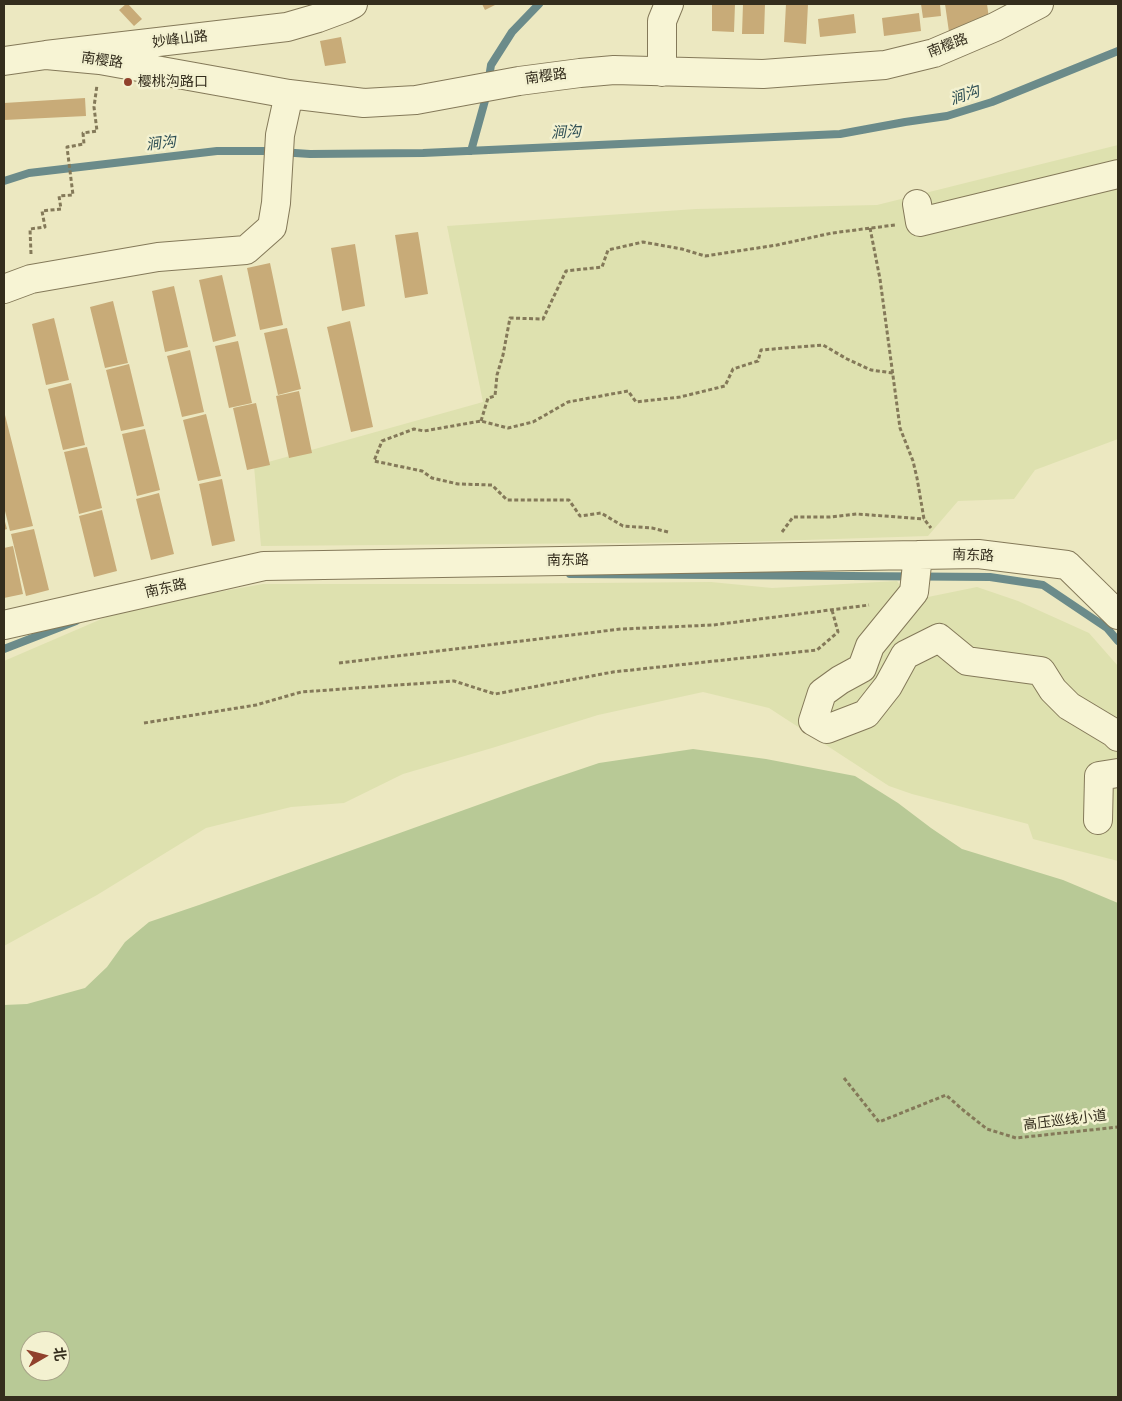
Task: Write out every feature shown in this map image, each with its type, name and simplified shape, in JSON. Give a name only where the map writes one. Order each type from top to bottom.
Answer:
[{"type":"street","name":"妙峰山路","points":[[4,61],[287,27],[327,15],[353,4]]},
{"type":"street","points":[[662,72],[662,21],[669,4]]},
{"type":"street","name":"南樱路","points":[[46,55],[100,60],[289,94],[364,103],[416,100],[519,81],[614,70],[763,74],[885,64],[934,53],[995,27],[1039,4]]},
{"type":"street","points":[[4,289],[31,279],[158,257],[246,250],[272,227],[276,203],[280,135],[289,94]]},
{"type":"street","points":[[919,213],[1118,174]]},
{"type":"street","name":"南东路","points":[[4,626],[264,566],[917,569],[951,554],[978,554],[1067,565],[1118,615]]},
{"type":"street","points":[[917,569],[914,592],[870,646],[862,668],[822,693],[813,721],[828,729],[866,714],[888,686],[904,655],[939,638],[967,660],[1041,671],[1053,690],[1069,706],[1114,733],[1118,738]]},
{"type":"street","points":[[1098,820],[1099,776],[1118,773]]},
{"type":"path","points":[[31,238],[30,229],[45,227],[42,211],[61,209],[59,196],[73,195],[67,147],[84,144],[83,133],[97,131],[94,107]]},
{"type":"path","points":[[481,421],[488,398],[495,396],[497,375],[510,318],[543,318],[566,271],[602,267],[608,250],[643,242],[682,249],[705,256],[777,246],[832,233],[870,228],[919,213]]},
{"type":"path","points":[[870,228],[880,279],[900,428],[913,461],[924,519],[951,554]]},
{"type":"path","points":[[676,533],[652,528],[623,526],[601,513],[580,516],[569,500],[507,500],[492,485],[458,484],[432,478],[422,471],[374,461],[382,441],[414,429],[424,431],[481,421],[508,428],[533,422],[568,402],[628,391],[636,402],[680,397],[725,386],[733,370],[758,361],[761,350],[823,345],[871,370],[893,373]]},
{"type":"path","points":[[780,534],[793,517],[830,517],[857,514],[924,519]]},
{"type":"path","points":[[339,663],[621,629],[713,625],[870,604]]},
{"type":"path","points":[[144,723],[256,705],[301,692],[454,681],[495,694],[613,672],[817,650],[838,632],[832,610]]},
{"type":"path","name":"高压巡线小道","points":[[844,1078],[879,1122],[946,1095],[988,1129],[1016,1138],[1118,1127]]},
{"type":"green space","points":[[1118,145],[1118,439],[1035,470],[1014,499],[958,501],[928,536],[742,542],[261,546],[254,466],[483,402],[447,226],[696,209],[877,205]]},
{"type":"green space","points":[[897,581],[909,599],[977,587],[1018,601],[1089,633],[1118,666],[1118,861],[1033,839],[1028,824],[912,794],[889,786],[769,708],[703,692],[598,715],[403,774],[344,803],[291,807],[206,828],[97,895],[4,946],[4,661],[127,608],[263,584],[711,582],[772,588]]},
{"type":"green space","points":[[693,749],[766,759],[855,776],[898,803],[962,849],[1063,880],[1118,903],[1118,1397],[4,1397],[4,1005],[27,1004],[85,988],[107,967],[125,942],[149,922],[599,763]]},
{"type":"building","points":[[126,4],[142,19],[134,26],[119,10]]},
{"type":"building","points":[[482,4],[497,4],[485,10]]},
{"type":"building","points":[[712,4],[735,4],[734,32],[712,31]]},
{"type":"building","points":[[743,4],[765,4],[764,34],[742,34]]},
{"type":"building","points":[[786,4],[808,4],[806,44],[784,42]]},
{"type":"building","points":[[921,4],[940,4],[941,16],[923,18]]},
{"type":"building","points":[[945,4],[987,4],[990,26],[949,32]]},
{"type":"building","points":[[919,13],[921,31],[884,36],[882,18]]},
{"type":"building","points":[[854,14],[856,33],[820,37],[818,19]]},
{"type":"building","points":[[341,37],[346,63],[325,66],[320,41]]},
{"type":"building","points":[[85,98],[86,116],[4,120],[4,103]]},
{"type":"building","points":[[418,232],[428,294],[405,298],[395,235]]},
{"type":"building","points":[[355,244],[365,306],[342,311],[331,248]]},
{"type":"building","points":[[270,263],[283,325],[260,330],[247,268]]},
{"type":"building","points":[[222,275],[236,336],[213,342],[199,280]]},
{"type":"building","points":[[174,286],[188,347],[165,352],[152,291]]},
{"type":"building","points":[[113,301],[128,363],[105,368],[90,307]]},
{"type":"building","points":[[54,318],[69,380],[46,385],[32,324]]},
{"type":"building","points":[[350,321],[373,427],[351,432],[327,327]]},
{"type":"building","points":[[287,328],[301,389],[278,395],[264,333]]},
{"type":"building","points":[[238,341],[252,403],[229,408],[215,346]]},
{"type":"building","points":[[190,350],[204,412],[182,417],[167,356]]},
{"type":"building","points":[[129,364],[144,426],[121,431],[106,370]]},
{"type":"building","points":[[71,383],[85,445],[63,450],[48,389]]},
{"type":"building","points":[[299,391],[312,453],[289,458],[276,396]]},
{"type":"building","points":[[256,403],[270,465],[247,470],[233,408]]},
{"type":"building","points":[[4,411],[33,526],[10,531],[4,507]]},
{"type":"building","points":[[206,414],[221,476],[198,481],[183,420]]},
{"type":"building","points":[[145,429],[160,490],[137,496],[122,434]]},
{"type":"building","points":[[87,447],[102,508],[79,514],[64,452]]},
{"type":"building","points":[[222,479],[235,541],[212,546],[199,484]]},
{"type":"building","points":[[159,493],[174,554],[151,560],[136,499]]},
{"type":"building","points":[[102,510],[117,571],[94,577],[79,516]]},
{"type":"building","points":[[4,518],[7,529],[4,530]]},
{"type":"building","points":[[34,529],[49,590],[26,596],[11,534]]},
{"type":"building","points":[[13,546],[23,594],[4,598],[4,548]]},
{"type":"waterway","points":[[471,151],[486,97],[491,65],[512,32],[539,4]]},
{"type":"waterway","name":"涧沟","points":[[4,181],[29,173],[217,151],[265,151],[310,154],[423,153],[840,134],[947,116],[992,102],[1118,51]]},
{"type":"waterway","points":[[570,574],[990,577],[1043,585],[1107,628],[1118,641]]},
{"type":"waterway","points":[[4,649],[76,621]]},
{"type":"place","name":"樱桃沟路口","points":[[128,82]]}]
